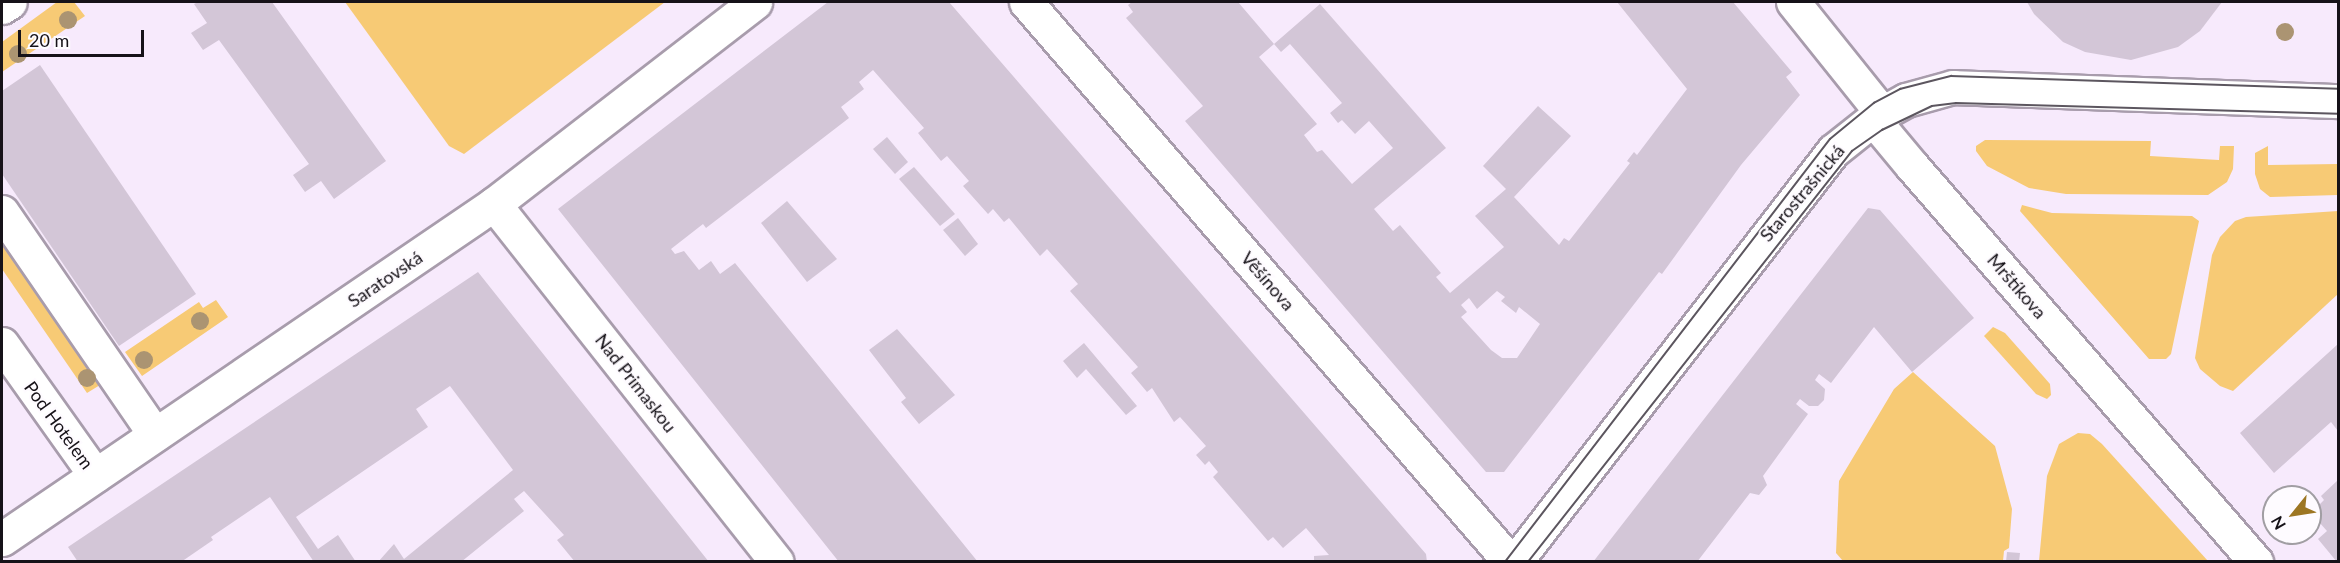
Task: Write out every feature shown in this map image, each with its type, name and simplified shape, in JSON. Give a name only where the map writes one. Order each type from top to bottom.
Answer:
[{"type":"street","points":[[2,7],[10,2]]},
{"type":"street","name":"Saratovská","points":[[2,538],[494,204],[755,2]]},
{"type":"street","name":"Věšínova","points":[[1026,2],[1510,561]]},
{"type":"street","name":"Mrštíkova","points":[[1793,2],[1874,103],[1882,130],[2256,561]]},
{"type":"street","name":"Starostrašnická","points":[[1515,561],[1833,151],[1877,116],[1906,100],[1953,87],[2338,101]]},
{"type":"street","name":"Nad Primaskou","points":[[494,204],[777,561]]},
{"type":"street","points":[[2,212],[155,435]]},
{"type":"street","name":"Pod Hotelem","points":[[2,344],[95,475]]},
{"type":"shaded area","points":[[57,2],[74,2],[85,16],[2,72],[2,42]]},
{"type":"shaded area","points":[[345,2],[665,2],[464,154],[449,146]]},
{"type":"shaded area","points":[[1985,140],[2151,141],[2150,156],[2219,160],[2220,146],[2234,146],[2233,169],[2227,182],[2208,195],[2066,194],[2029,188],[1987,166],[1976,151],[1976,146]]},
{"type":"shaded area","points":[[2268,146],[2268,165],[2338,164],[2338,195],[2270,197],[2260,189],[2255,174],[2255,153]]},
{"type":"shaded area","points":[[2022,205],[2052,213],[2192,216],[2199,221],[2171,354],[2166,359],[2149,359],[2020,211]]},
{"type":"shaded area","points":[[2338,211],[2338,294],[2233,391],[2220,386],[2200,369],[2195,358],[2212,255],[2220,237],[2235,221],[2246,217]]},
{"type":"shaded area","points":[[2,243],[100,385],[87,393],[2,269]]},
{"type":"shaded area","points":[[216,300],[228,317],[142,376],[125,352],[199,302],[203,308]]},
{"type":"shaded area","points":[[1993,327],[2005,333],[2050,384],[2051,395],[2047,399],[2036,394],[1984,336]]},
{"type":"shaded area","points":[[1913,372],[1995,446],[2012,509],[2009,548],[2004,551],[2003,561],[1843,561],[1836,553],[1839,481],[1894,389]]},
{"type":"shaded area","points":[[2078,433],[2090,434],[2102,444],[2208,561],[2039,561],[2047,476],[2059,444]]},
{"type":"building","points":[[198,2],[272,2],[386,161],[334,199],[321,181],[305,192],[293,175],[309,164],[219,40],[203,50],[191,33],[207,23],[194,4]]},
{"type":"building","points":[[828,2],[949,2],[1426,554],[1427,562],[1314,562],[1314,556],[1329,555],[1306,528],[1283,548],[1273,537],[1268,541],[1213,477],[1218,472],[1209,461],[1205,465],[1196,455],[1206,446],[1180,417],[1174,422],[1152,388],[1147,392],[1131,373],[1138,367],[1070,291],[1078,284],[1047,249],[1040,256],[1009,218],[1004,222],[993,209],[988,214],[963,186],[969,181],[947,156],[941,161],[918,133],[924,128],[873,70],[859,82],[864,89],[841,107],[849,118],[706,228],[703,224],[671,249],[675,254],[684,251],[699,270],[711,261],[720,274],[735,263],[978,562],[839,562],[558,209]]},
{"type":"building","points":[[1132,2],[1238,2],[1274,44],[1320,4],[1446,148],[1374,209],[1393,231],[1400,225],[1441,273],[1436,277],[1450,293],[1504,247],[1475,216],[1506,189],[1483,166],[1538,106],[1571,136],[1514,197],[1559,245],[1564,238],[1569,241],[1630,163],[1627,161],[1634,152],[1637,155],[1687,89],[1617,2],[1733,2],[1792,72],[1786,77],[1800,95],[1741,165],[1662,274],[1659,272],[1504,472],[1486,472],[1185,121],[1203,106],[1126,18],[1133,12],[1128,5]],"holes":[[[1274,44],[1281,52],[1290,44],[1342,103],[1330,113],[1338,123],[1342,120],[1355,134],[1369,121],[1393,148],[1352,184],[1322,150],[1317,152],[1304,135],[1317,124],[1259,57]],[[1497,291],[1505,297],[1501,301],[1516,313],[1519,307],[1540,324],[1517,358],[1502,358],[1491,350],[1461,317],[1467,312],[1461,305],[1469,298],[1477,309]]]},
{"type":"building","points":[[2027,2],[2222,2],[2200,31],[2178,47],[2131,60],[2085,52],[2063,42],[2034,14]]},
{"type":"building","points":[[40,65],[196,294],[119,346],[2,174],[2,91]]},
{"type":"building","points":[[887,137],[908,162],[895,174],[873,149]]},
{"type":"building","points":[[914,167],[955,214],[940,226],[899,179]]},
{"type":"building","points":[[787,201],[837,259],[807,282],[761,223]]},
{"type":"building","points":[[1868,208],[1880,210],[1974,318],[1912,372],[1874,327],[1831,383],[1819,374],[1815,380],[1825,389],[1824,400],[1818,406],[1809,406],[1800,399],[1796,404],[1808,414],[1763,476],[1767,485],[1759,495],[1750,493],[1697,562],[1593,562]]},
{"type":"building","points":[[958,218],[978,244],[965,256],[943,230]]},
{"type":"building","points":[[478,272],[709,562],[575,562],[557,540],[564,535],[524,491],[514,499],[524,511],[461,562],[378,562],[394,544],[404,559],[513,470],[450,386],[416,409],[428,427],[296,517],[318,549],[338,535],[356,562],[314,562],[270,497],[211,537],[213,540],[181,562],[78,562],[68,547]]},
{"type":"building","points":[[897,329],[955,395],[919,424],[901,402],[906,398],[869,350]]},
{"type":"building","points":[[1084,343],[1137,406],[1126,415],[1086,369],[1077,378],[1063,361]]},
{"type":"building","points":[[2338,344],[2338,431],[2331,422],[2274,473],[2240,433]]},
{"type":"building","points":[[2338,480],[2338,562],[2322,544],[2322,535],[2327,531],[2322,525],[2322,502],[2324,500],[2322,495]]},
{"type":"building","points":[[2007,552],[2020,553],[2019,562],[2006,562]]},
{"type":"tram line","points":[[1505,562],[1830,139],[1874,103],[1900,89],[1951,76],[2338,89]]},
{"type":"tram line","points":[[1528,562],[1852,151],[1882,130],[1932,106],[1956,103],[2338,114]]}]
